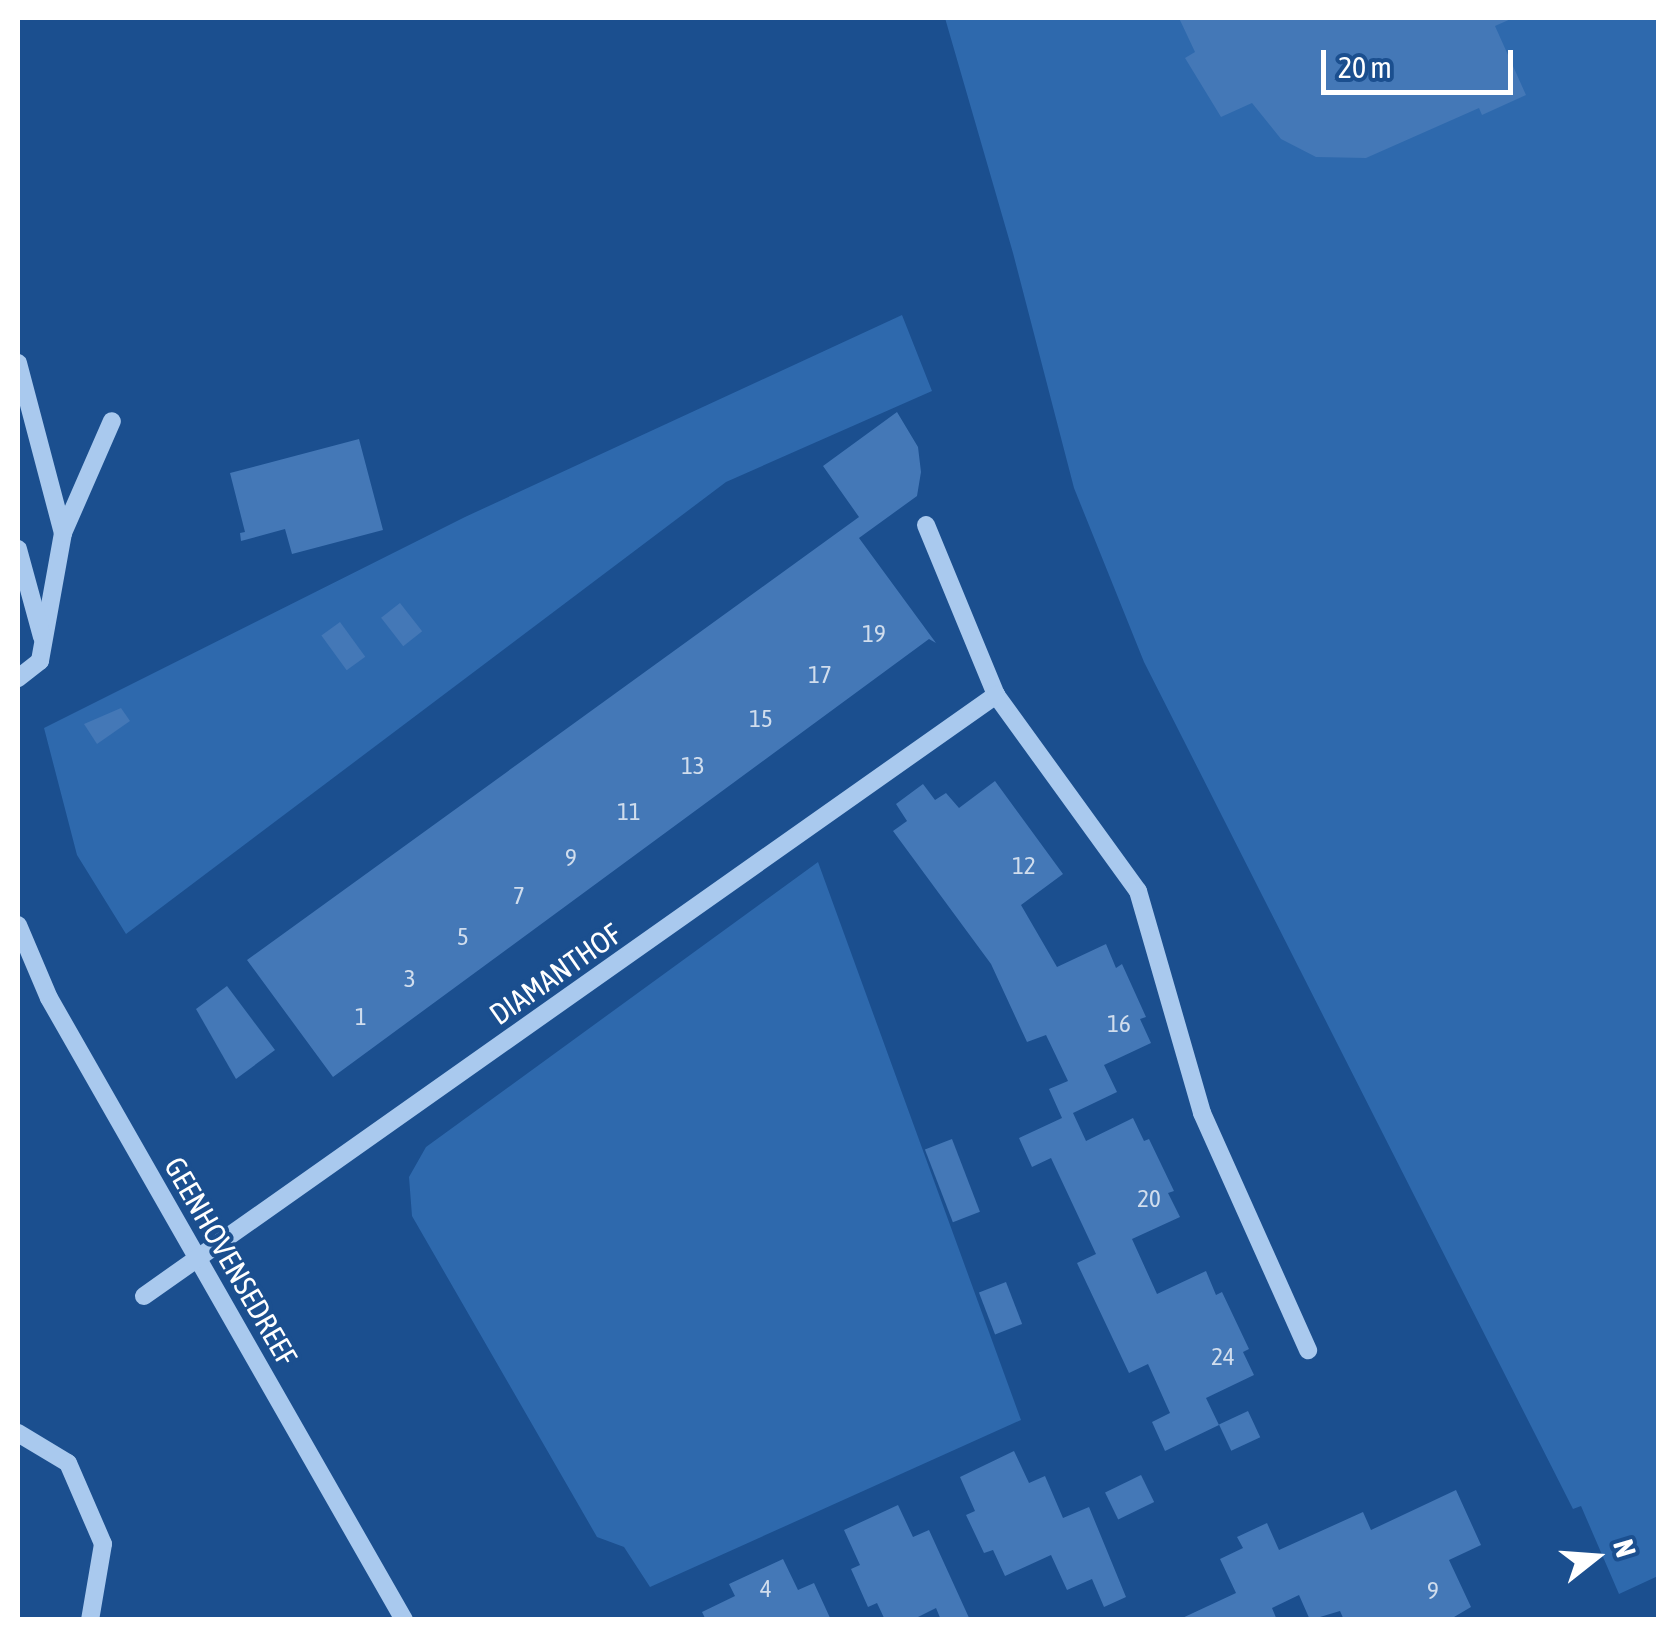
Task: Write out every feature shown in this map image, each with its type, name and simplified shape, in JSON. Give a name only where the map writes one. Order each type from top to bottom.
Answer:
[{"type":"street","points":[[18,363],[63,534]]},
{"type":"street","points":[[18,678],[40,660],[63,534],[112,421]]},
{"type":"street","points":[[926,525],[996,695],[1138,892],[1202,1113],[1308,1350]]},
{"type":"street","points":[[18,549],[43,642]]},
{"type":"street","name":"DIAMANTHOF","points":[[144,1296],[996,695]]},
{"type":"street","name":"GEENHOVENSEDREEF","points":[[18,925],[49,998],[404,1620]]},
{"type":"street","points":[[18,1433],[68,1463],[104,1544],[90,1620]]},
{"type":"shaded area","points":[[945,18],[1658,18],[1658,1576],[1619,1594],[1581,1506],[1573,1509],[1144,662],[1074,488],[1013,253]]},
{"type":"shaded area","points":[[902,315],[932,391],[726,482],[126,934],[77,855],[44,728],[465,517]]},
{"type":"shaded area","points":[[818,862],[1021,1420],[650,1587],[624,1547],[597,1537],[412,1216],[409,1177],[426,1147]]},
{"type":"building","points":[[1179,18],[1513,18],[1495,26],[1526,95],[1482,115],[1479,108],[1366,158],[1316,157],[1281,139],[1252,103],[1221,117],[1185,58],[1195,52]]},
{"type":"building","points":[[897,412],[918,447],[921,472],[917,496],[859,538],[936,643],[929,639],[333,1077],[247,960],[859,517],[823,466]]},
{"type":"building","points":[[359,439],[383,530],[292,554],[285,529],[241,541],[240,533],[245,532],[230,473]]},
{"type":"building","points":[[400,603],[422,631],[403,646],[381,618]]},
{"type":"building","points":[[340,622],[365,657],[347,670],[321,636]]},
{"type":"building","points":[[121,708],[130,721],[97,744],[84,724]]},
{"type":"building","points":[[995,781],[1063,874],[1021,905],[1057,967],[1106,944],[1116,968],[1122,964],[1146,1017],[1140,1019],[1151,1043],[1104,1065],[1117,1092],[1073,1113],[1086,1141],[1133,1118],[1144,1141],[1149,1139],[1174,1191],[1168,1193],[1180,1217],[1132,1239],[1157,1294],[1206,1271],[1216,1295],[1222,1292],[1249,1349],[1243,1352],[1254,1375],[1206,1398],[1219,1425],[1165,1451],[1152,1422],[1170,1413],[1148,1364],[1129,1373],[1077,1263],[1096,1254],[1051,1158],[1032,1167],[1019,1138],[1062,1118],[1049,1089],[1068,1081],[1046,1035],[1027,1042],[991,964],[893,831],[907,821],[896,804],[923,784],[935,800],[946,793],[959,808]]},
{"type":"building","points":[[227,986],[275,1050],[236,1079],[196,1009]]},
{"type":"building","points":[[952,1139],[980,1212],[953,1222],[925,1149]]},
{"type":"building","points":[[1006,1282],[1022,1324],[995,1334],[979,1292]]},
{"type":"building","points":[[1248,1411],[1260,1437],[1231,1451],[1219,1425]]},
{"type":"building","points":[[1014,1451],[1029,1483],[1045,1476],[1063,1518],[1089,1507],[1126,1597],[1104,1607],[1092,1579],[1067,1590],[1051,1555],[1005,1576],[993,1550],[984,1553],[966,1515],[975,1511],[960,1477]]},
{"type":"building","points":[[1141,1475],[1154,1502],[1118,1519],[1105,1493]]},
{"type":"building","points":[[1456,1490],[1481,1545],[1449,1560],[1471,1607],[1449,1620],[1344,1620],[1340,1611],[1310,1620],[1299,1595],[1272,1608],[1277,1620],[1178,1620],[1236,1593],[1220,1559],[1243,1548],[1237,1537],[1267,1523],[1279,1550],[1363,1512],[1371,1530]]},
{"type":"building","points":[[898,1505],[913,1537],[929,1530],[970,1620],[941,1620],[936,1608],[912,1620],[885,1620],[877,1603],[868,1607],[851,1569],[860,1565],[844,1530]]},
{"type":"building","points":[[783,1559],[798,1590],[814,1583],[831,1620],[706,1620],[702,1612],[735,1596],[729,1584]]}]
